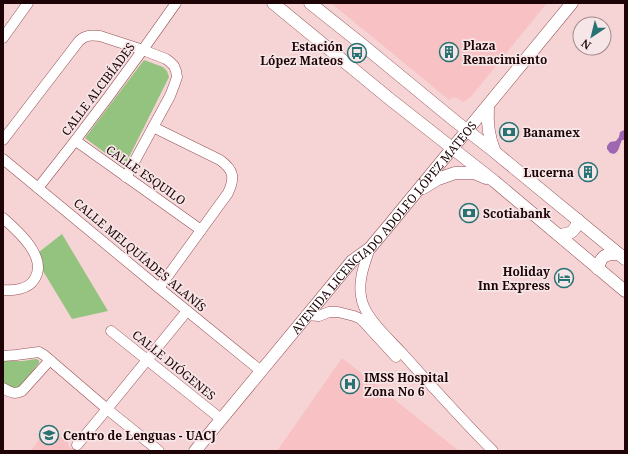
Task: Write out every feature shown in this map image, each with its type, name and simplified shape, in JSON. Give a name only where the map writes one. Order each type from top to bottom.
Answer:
[{"type":"main road","points":[[273,3],[391,100],[494,181],[625,291]]},
{"type":"main road","points":[[310,3],[360,42],[622,257]]},
{"type":"main road","name":"AVENIDA LICENCIADO ADOLFO LÓPEZ MATEOS","points":[[195,451],[352,261],[370,248],[572,3]]},
{"type":"main road","points":[[488,106],[487,121],[492,144],[496,153]]},
{"type":"main road","points":[[417,191],[456,173],[474,173],[494,181]]},
{"type":"main road","points":[[559,235],[573,232],[576,228],[578,220]]},
{"type":"main road","points":[[598,269],[601,260],[606,255],[610,254],[622,257]]},
{"type":"street","points":[[3,38],[28,3]]},
{"type":"street","name":"CALLE ALCIBÍADES","points":[[38,188],[76,141],[176,3]]},
{"type":"street","points":[[3,140],[79,41],[88,36],[100,36],[166,59],[174,66],[176,71],[177,77],[170,96],[126,177]]},
{"type":"street","points":[[153,126],[220,160],[226,164],[232,175],[232,183],[228,194],[159,288]]},
{"type":"street","name":"CALLE ESQUILO","points":[[76,141],[201,230]]},
{"type":"street","name":"CALLE MELQUÍADES ALANÍS","points":[[3,159],[187,312],[261,371]]},
{"type":"street","points":[[3,218],[19,232],[30,246],[38,263],[38,270],[34,281],[29,286],[10,291],[3,290]]},
{"type":"street","points":[[370,248],[360,280],[360,293],[362,303],[366,310],[436,392],[493,451]]},
{"type":"street","points":[[77,444],[187,312]]},
{"type":"street","points":[[306,315],[319,316],[329,312],[338,312],[361,319],[422,385],[427,389],[436,392]]},
{"type":"street","name":"CALLE DIÓGENES","points":[[111,331],[221,420]]},
{"type":"street","points":[[3,356],[38,352],[44,354],[107,409],[159,451]]},
{"type":"street","points":[[3,388],[14,394],[18,394],[50,360]]},
{"type":"shaded area","points":[[331,3],[547,3],[470,98],[463,102],[454,97],[449,100]]},
{"type":"shaded area","points":[[624,130],[625,140],[622,140],[616,153],[610,153],[607,146],[610,142],[616,141],[620,132]]},
{"type":"shaded area","name":"IMSS Hospital Zona No 6","points":[[342,358],[409,411],[459,451],[277,451]]},
{"type":"shaded area","name":"Centro de Lenguas - UACJ","points":[[45,430],[68,440],[68,446],[77,451],[31,451]]},
{"type":"green space","points":[[144,60],[163,67],[167,71],[169,77],[124,167],[85,138]]},
{"type":"green space","points":[[62,234],[108,311],[72,319],[43,271],[39,252]]},
{"type":"green space","points":[[39,360],[39,363],[19,388],[13,388],[3,382],[3,361],[23,361]]},
{"type":"place","name":"Plaza Renacimiento","points":[[449,52]]},
{"type":"place","name":"Estación López Mateos","points":[[357,53]]},
{"type":"place","name":"Banamex","points":[[509,132]]},
{"type":"place","name":"Lucerna","points":[[588,172]]},
{"type":"place","name":"Scotiabank","points":[[469,213]]},
{"type":"place","name":"Holiday Inn Express","points":[[564,278]]},
{"type":"place","name":"IMSS Hospital Zona No 6","points":[[350,384]]},
{"type":"place","name":"Centro de Lenguas - UACJ","points":[[49,435]]}]
